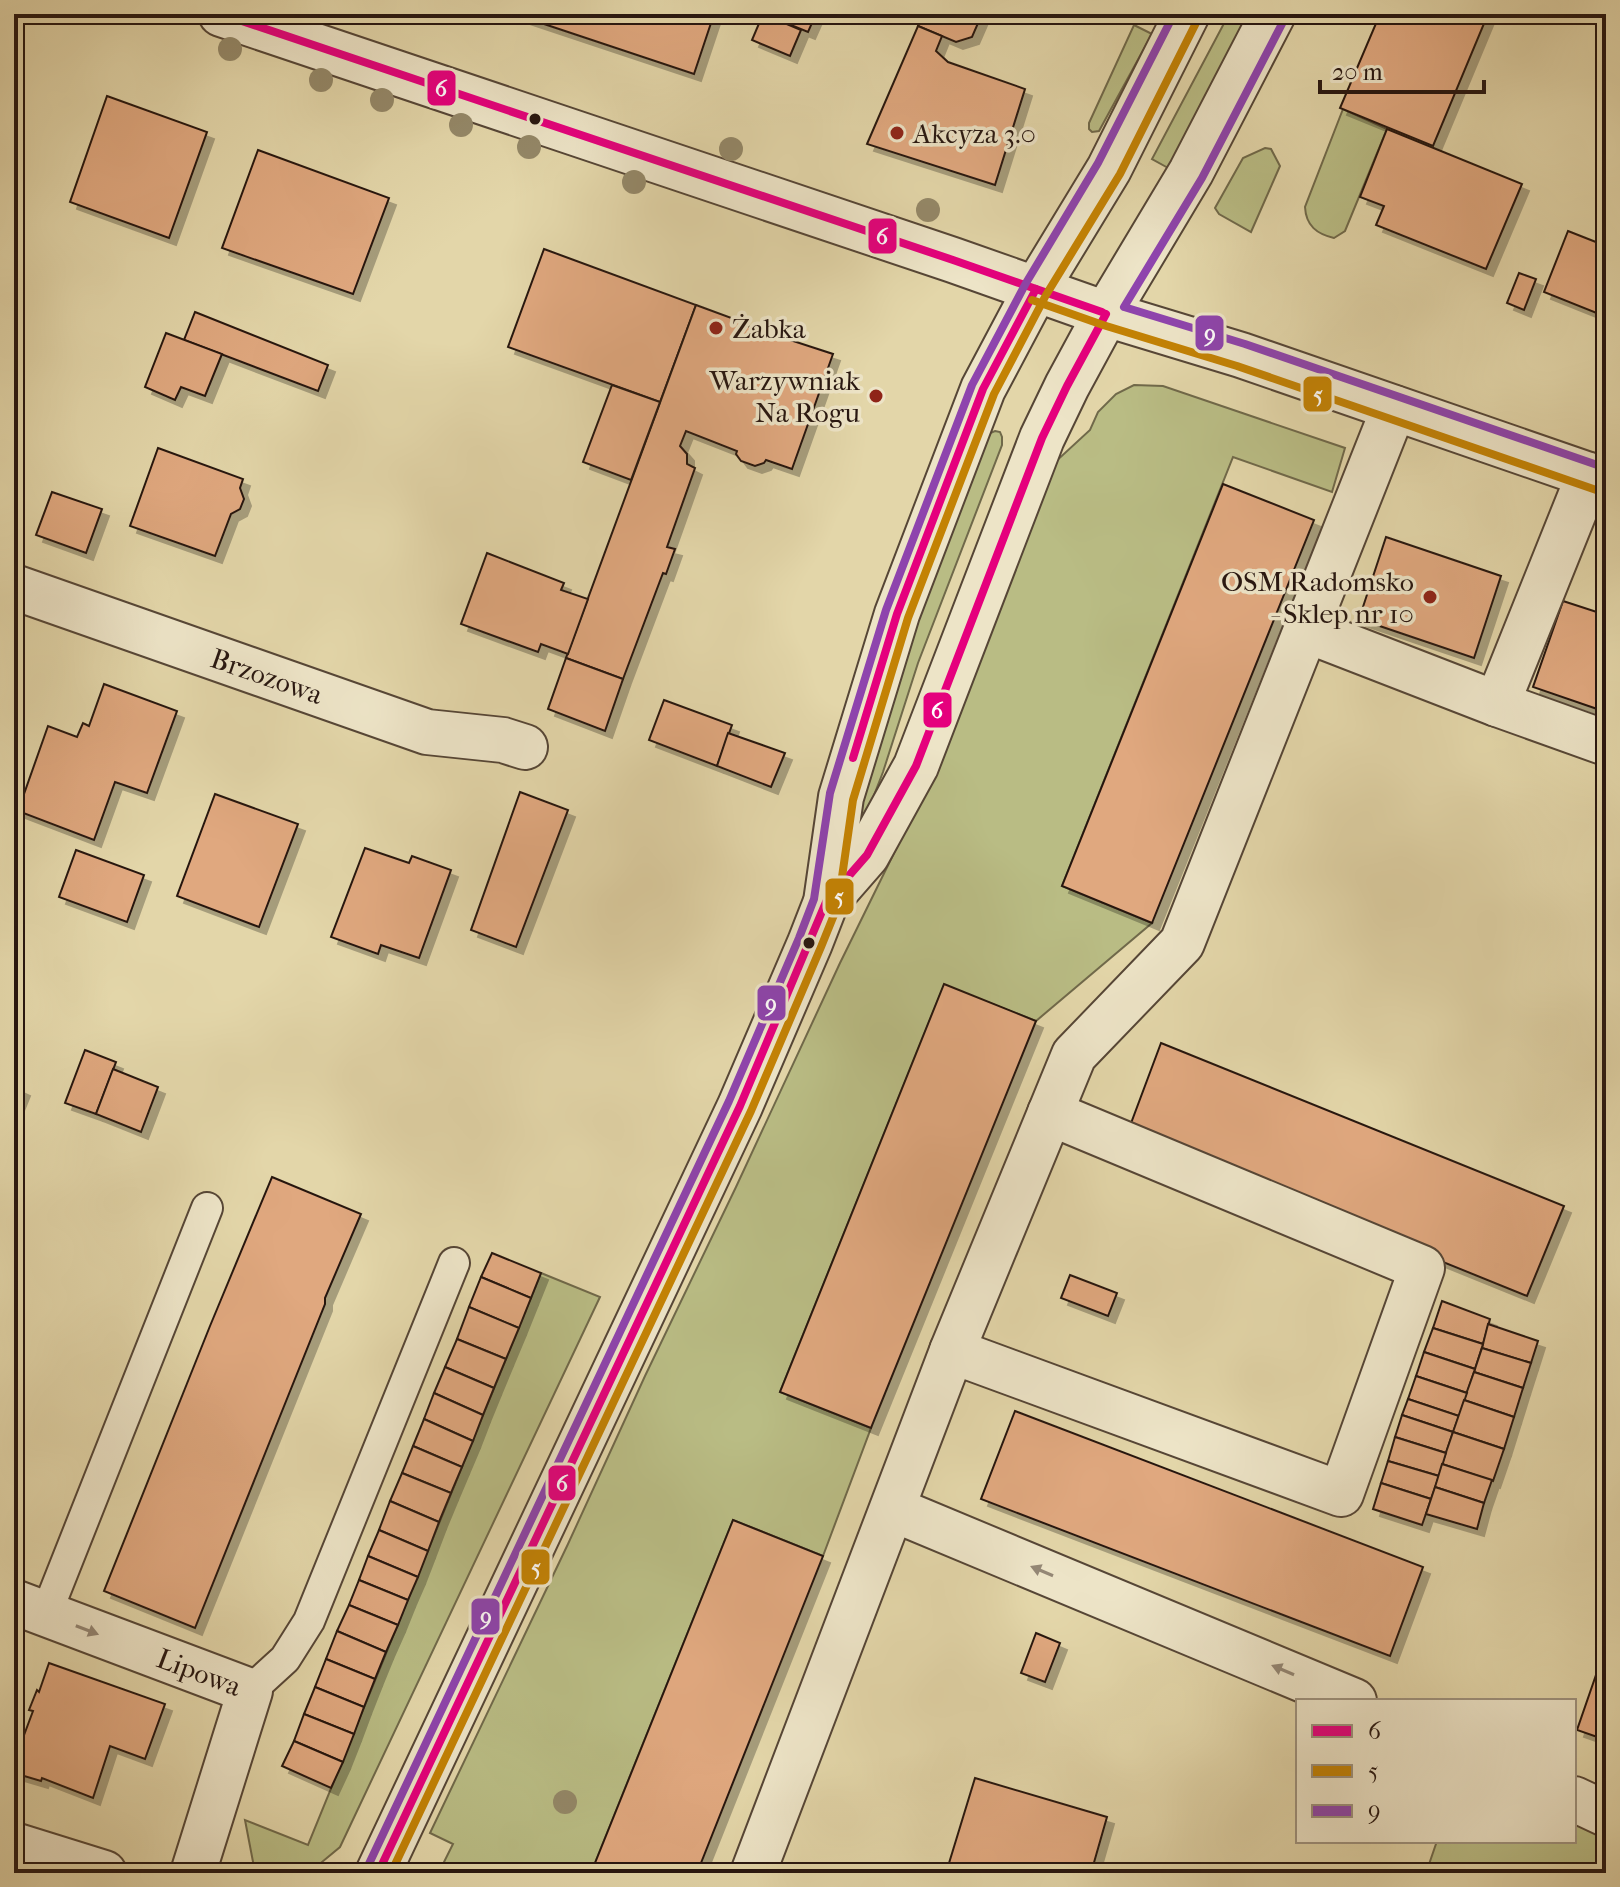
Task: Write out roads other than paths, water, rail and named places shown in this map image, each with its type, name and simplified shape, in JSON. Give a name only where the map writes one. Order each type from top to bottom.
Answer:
[{"type":"street","points":[[221,14],[1106,314],[1241,355],[1597,478],[1497,704]]},
{"type":"street","points":[[378,1873],[740,1106],[810,943],[826,902],[841,797],[897,614],[983,389],[1036,289],[1109,169],[1187,14]]},
{"type":"street","points":[[826,902],[867,855],[916,766],[1042,438],[1106,314],[1191,172],[1273,14]]},
{"type":"street","points":[[753,1873],[952,1351],[1074,1055],[1182,943],[1394,408]]},
{"type":"street","name":"Brzozowa","points":[[14,587],[427,732],[503,740],[525,747]]},
{"type":"street","points":[[1306,630],[1606,743]]},
{"type":"street","points":[[952,1351],[1341,1494],[1422,1268],[1050,1113]]},
{"type":"street","points":[[893,1509],[1349,1699]]},
{"type":"street","name":"Lipowa","points":[[30,1608],[250,1691],[193,1873]]},
{"type":"street","points":[[1576,1800],[1606,1814]]},
{"type":"street","points":[[14,1845],[104,1873]]},
{"type":"lane","points":[[30,1608],[207,1208]]},
{"type":"lane","points":[[250,1691],[285,1659],[309,1621],[454,1263]]},
{"type":"place","name":"Akcyza 3.0","points":[[897,133]]},
{"type":"place","name":"Żabka","points":[[716,328]]},
{"type":"place","name":"Warzywniak Na Rogu","points":[[876,396]]},
{"type":"place","name":"OSM Radomsko - Sklep nr 10","points":[[1430,597]]}]
